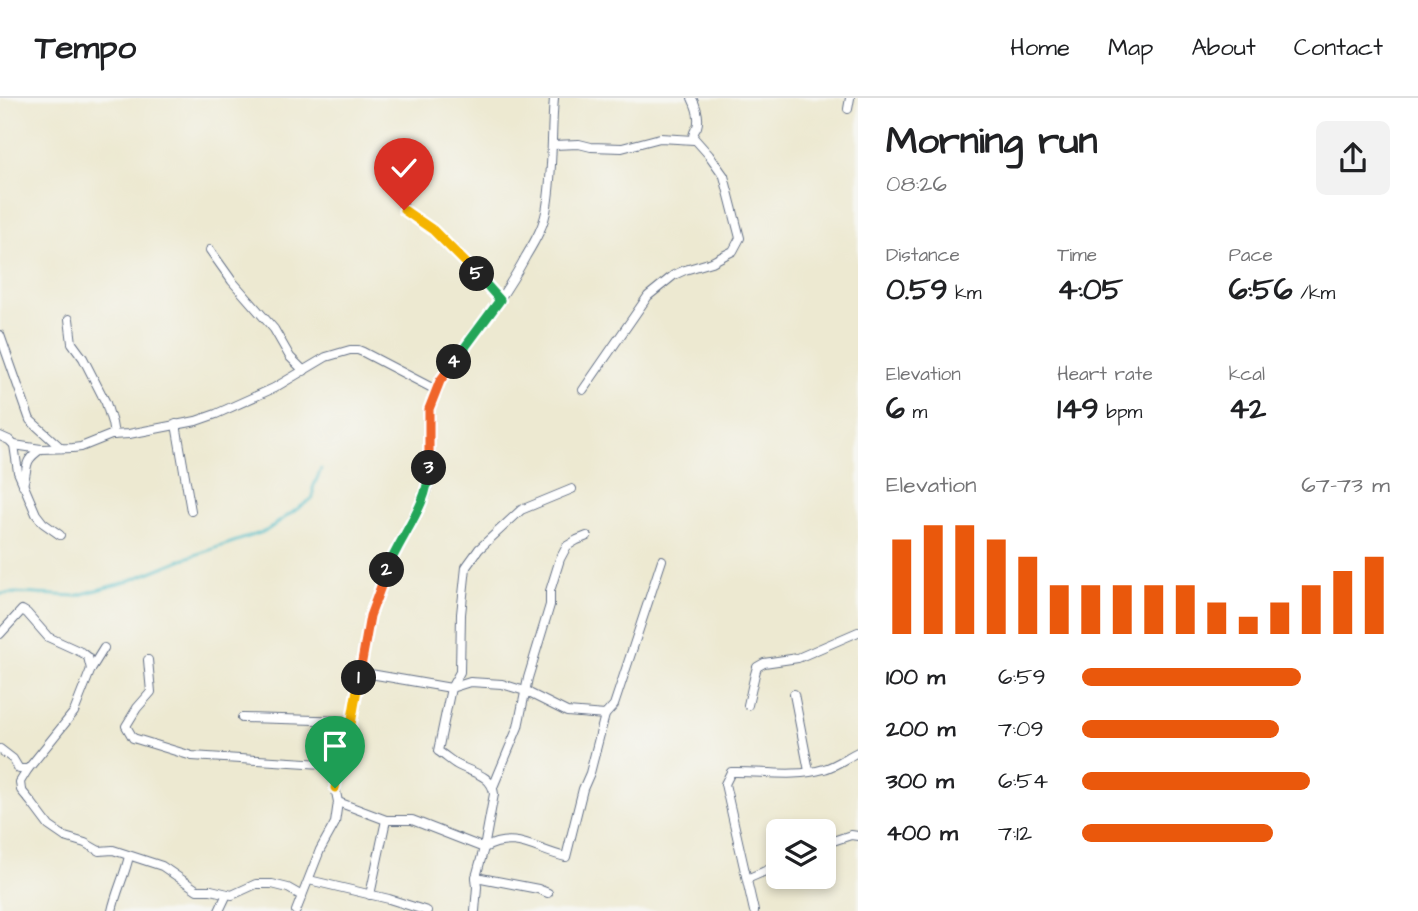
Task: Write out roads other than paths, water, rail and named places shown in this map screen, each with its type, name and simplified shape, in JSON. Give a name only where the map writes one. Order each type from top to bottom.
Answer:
[{"type":"street","points":[[296,911],[320,850],[335,823],[338,802],[335,788],[339,765],[347,747],[370,616],[390,563],[426,494],[429,477],[429,409],[440,381],[500,300],[542,226],[547,208],[553,145],[552,98]]},
{"type":"street","points":[[692,98],[698,124],[693,137]]},
{"type":"street","points":[[848,109],[850,98]]},
{"type":"street","points":[[553,145],[579,144],[622,148],[660,138],[682,140],[693,137]]},
{"type":"street","points":[[583,390],[649,296],[674,275],[712,262],[733,251],[740,238],[724,176],[693,137]]},
{"type":"street","points":[[389,188],[402,199],[404,210],[433,230],[500,300]]},
{"type":"street","points":[[210,250],[232,281],[274,329],[290,357],[304,371]]},
{"type":"street","points":[[69,319],[72,343],[83,358],[106,403],[114,435]]},
{"type":"street","points":[[0,335],[30,420],[61,448]]},
{"type":"street","points":[[14,446],[41,449],[81,447],[103,437],[204,419],[281,385],[326,357],[350,350],[358,350],[436,390]]},
{"type":"street","points":[[176,424],[191,511]]},
{"type":"street","points":[[0,436],[14,446],[18,472],[36,514],[60,536]]},
{"type":"street","points":[[23,485],[30,457],[41,449]]},
{"type":"street","points":[[475,911],[476,877],[484,848],[493,787],[489,780],[458,765],[438,751],[452,688],[460,672],[461,614],[466,567],[479,549],[521,510],[572,489]]},
{"type":"street","points":[[493,787],[518,727],[560,559],[567,546],[587,537]]},
{"type":"street","points":[[338,802],[386,820],[412,820],[484,848],[497,841],[521,841],[566,857],[605,715],[614,705],[662,560]]},
{"type":"street","points":[[0,634],[22,610],[48,637],[88,657],[91,668]]},
{"type":"street","points":[[748,705],[757,667],[764,663],[798,658],[858,632]]},
{"type":"street","points":[[104,648],[91,668],[74,712],[20,782],[21,790],[53,830],[99,851],[113,850],[162,866],[197,890],[234,894],[256,884],[272,884],[288,888],[302,896]]},
{"type":"street","points":[[148,660],[151,692],[126,726],[133,738],[192,756],[339,765]]},
{"type":"street","points":[[359,672],[452,688],[470,682],[502,684],[525,691],[567,712],[605,715]]},
{"type":"street","points":[[794,694],[809,771]]},
{"type":"street","points":[[242,718],[351,721]]},
{"type":"street","points":[[0,749],[13,759],[19,769],[29,769]]},
{"type":"street","points":[[754,911],[725,783],[731,772],[792,774],[825,769],[858,752]]},
{"type":"street","points":[[370,895],[386,820]]},
{"type":"street","points":[[836,840],[858,836]]},
{"type":"street","points":[[112,911],[129,856]]},
{"type":"street","points":[[747,879],[766,871]]},
{"type":"street","points":[[476,877],[548,893]]},
{"type":"street","points":[[309,880],[427,911]]},
{"type":"street","points":[[219,911],[227,894]]},
{"type":"waterway","points":[[0,594],[75,596],[126,582],[183,559],[266,531],[313,498],[313,488],[321,469]]}]
